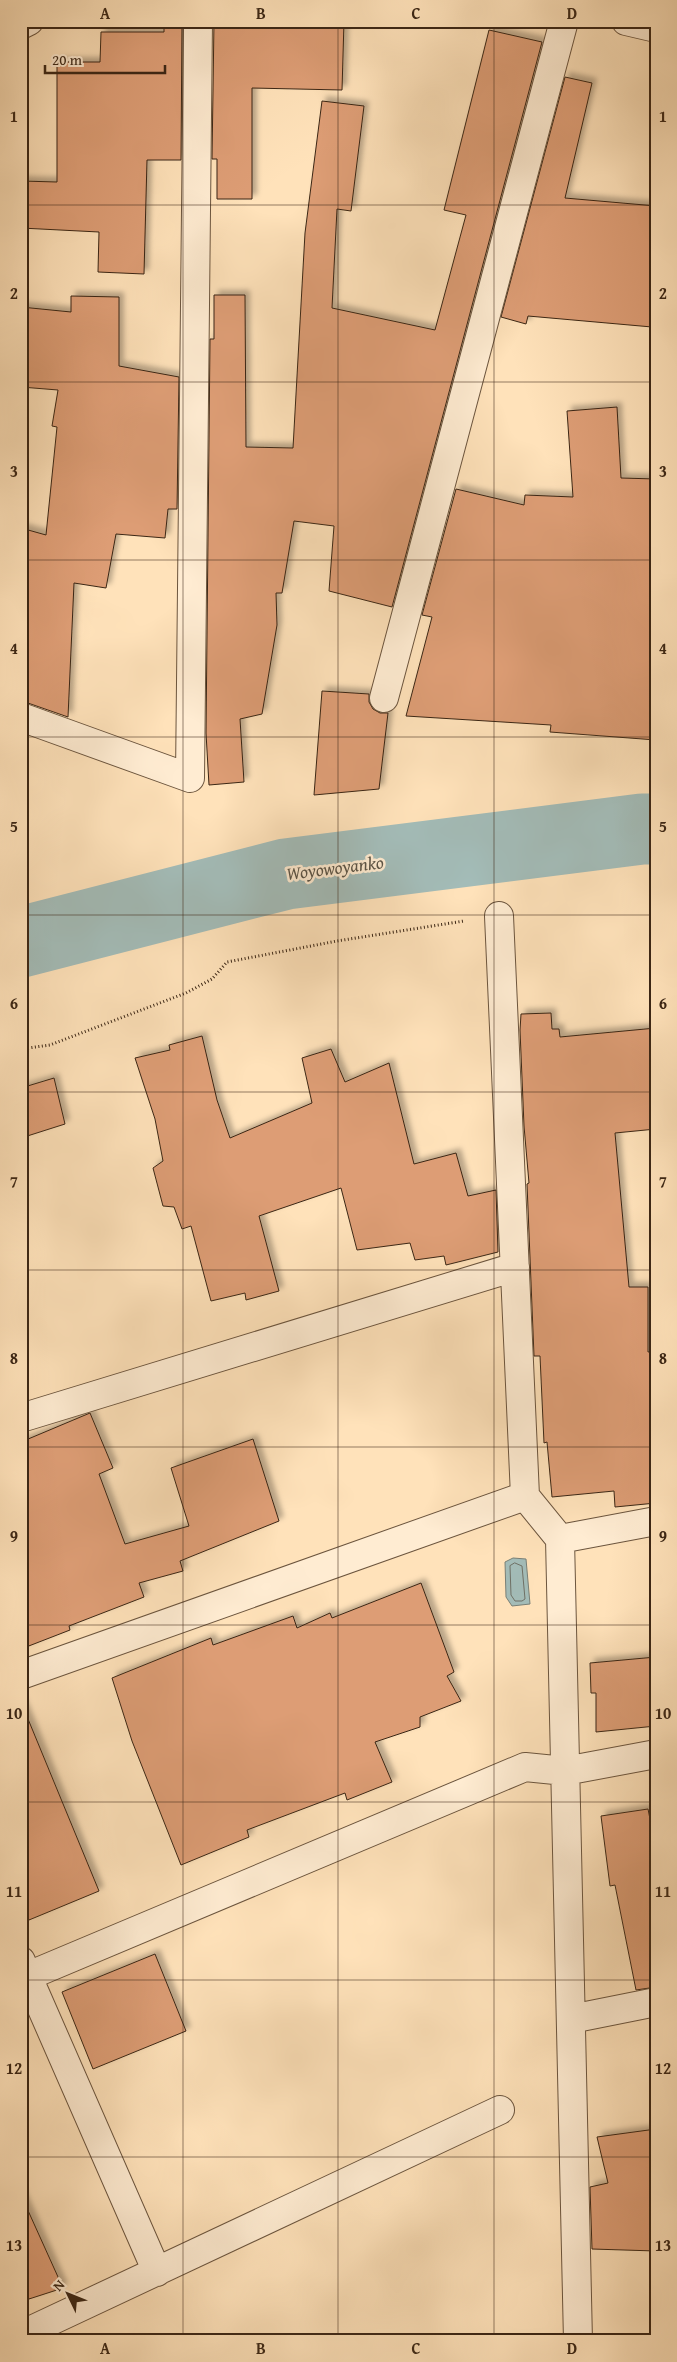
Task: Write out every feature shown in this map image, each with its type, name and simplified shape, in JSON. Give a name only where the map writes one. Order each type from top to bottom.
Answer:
[{"type":"street","points":[[21,25],[29,21]]},
{"type":"street","points":[[21,717],[190,778],[198,21]]},
{"type":"street","points":[[384,698],[564,21]]},
{"type":"street","points":[[626,21],[656,28]]},
{"type":"street","points":[[499,916],[526,1496],[560,1539],[578,2341]]},
{"type":"street","points":[[21,1418],[515,1267]]},
{"type":"street","points":[[21,1675],[526,1496]]},
{"type":"street","points":[[560,1539],[656,1522]]},
{"type":"street","points":[[157,2272],[24,1972],[525,1767],[566,1771],[656,1754]]},
{"type":"street","points":[[571,2019],[656,2002]]},
{"type":"street","points":[[21,2335],[500,2110]]},
{"type":"path","points":[[21,1049],[50,1045],[186,993],[212,979],[227,962],[356,938],[499,916]]},
{"type":"water","points":[[513,1558],[526,1559],[530,1604],[512,1606],[506,1597],[505,1562]]},
{"type":"building","points":[[164,21],[182,21],[181,160],[147,160],[144,274],[98,272],[99,232],[21,228],[21,181],[57,182],[57,62],[100,62],[101,32],[164,32]]},
{"type":"building","points":[[214,21],[344,21],[342,90],[252,88],[252,199],[217,199],[217,159],[212,159]]},
{"type":"building","points":[[489,30],[542,42],[392,607],[329,591],[334,526],[294,521],[282,593],[276,593],[277,625],[262,714],[240,719],[244,782],[209,785],[206,733],[210,339],[214,339],[214,295],[245,295],[246,447],[293,448],[305,233],[322,101],[364,106],[351,211],[337,209],[332,308],[435,330],[466,215],[444,210]]},
{"type":"building","points":[[565,77],[592,83],[565,198],[656,206],[656,297],[652,327],[528,316],[526,324],[501,317]]},
{"type":"building","points":[[71,296],[119,297],[119,366],[179,377],[177,509],[168,509],[165,538],[116,534],[106,588],[74,583],[68,717],[25,702],[28,652],[21,651],[21,528],[46,535],[57,427],[52,426],[58,390],[21,387],[21,307],[71,312]]},
{"type":"building","points":[[617,407],[621,478],[656,479],[656,740],[550,732],[551,725],[406,716],[432,617],[422,615],[456,489],[524,505],[525,495],[573,497],[567,411]]},
{"type":"building","points":[[322,691],[369,694],[369,702],[373,709],[380,713],[388,713],[379,789],[314,795]]},
{"type":"building","points":[[551,1013],[552,1029],[559,1029],[560,1037],[656,1028],[656,1129],[615,1133],[629,1287],[648,1287],[648,1352],[656,1351],[656,1503],[615,1507],[614,1491],[552,1497],[547,1442],[544,1443],[540,1356],[534,1356],[527,1184],[529,1183],[524,1126],[520,1030],[521,1014]]},
{"type":"building","points":[[202,1036],[217,1100],[230,1138],[312,1103],[302,1058],[331,1049],[345,1082],[389,1063],[414,1164],[456,1153],[468,1196],[496,1190],[498,1252],[446,1265],[444,1256],[415,1260],[410,1243],[357,1250],[341,1188],[259,1216],[279,1291],[246,1300],[245,1293],[211,1301],[191,1226],[182,1229],[174,1207],[163,1206],[153,1168],[163,1161],[155,1119],[135,1058],[170,1050],[169,1045]]},
{"type":"building","points":[[54,1078],[65,1124],[21,1138],[21,1088]]},
{"type":"building","points":[[90,1413],[113,1468],[99,1474],[125,1544],[189,1526],[171,1468],[253,1439],[279,1521],[180,1561],[183,1571],[139,1583],[144,1597],[69,1626],[70,1630],[21,1649],[21,1442]]},
{"type":"building","points":[[421,1583],[454,1672],[447,1676],[461,1701],[420,1717],[420,1727],[375,1742],[392,1782],[347,1800],[345,1793],[247,1830],[249,1837],[181,1865],[132,1741],[112,1678],[211,1638],[213,1645],[293,1616],[297,1628],[330,1613],[332,1618]]},
{"type":"building","points":[[656,1657],[656,1726],[596,1732],[596,1693],[591,1693],[590,1663]]},
{"type":"building","points":[[21,1702],[99,1891],[29,1920],[21,1901]]},
{"type":"building","points":[[648,1809],[656,1849],[656,1987],[636,1990],[615,1885],[610,1886],[601,1816]]},
{"type":"building","points":[[155,1954],[186,2031],[93,2069],[62,1992]]},
{"type":"building","points":[[656,2129],[656,2251],[592,2249],[590,2187],[608,2183],[597,2137]]},
{"type":"building","points":[[21,2195],[63,2288],[29,2299],[21,2282]]},
{"type":"waterway","name":"Woyowoyanko","points":[[21,942],[286,874],[642,829],[656,829]]}]
